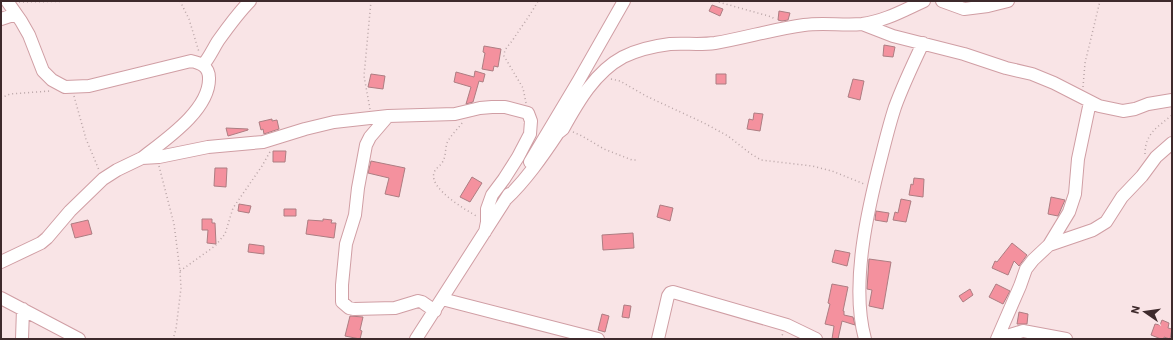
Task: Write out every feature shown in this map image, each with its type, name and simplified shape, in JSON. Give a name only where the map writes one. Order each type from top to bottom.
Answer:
[{"type":"street","points":[[204,64],[229,25],[250,1]]},
{"type":"street","points":[[416,339],[435,311],[486,227],[505,200],[579,80],[624,1]]},
{"type":"street","points":[[505,200],[519,187],[563,128],[584,94],[597,78],[622,58],[654,47],[670,44],[714,43],[812,24],[862,24],[891,16],[924,1]]},
{"type":"street","points":[[942,1],[964,9],[973,9],[1008,1]]},
{"type":"street","points":[[1,262],[41,243],[70,211],[103,179],[117,170],[142,158],[179,128],[204,99],[209,81],[207,69],[204,64],[191,61],[108,82],[68,87],[52,80],[43,71],[29,35],[7,2]]},
{"type":"street","points":[[1,20],[16,14]]},
{"type":"street","points":[[862,24],[893,36],[1032,74],[1054,82],[1087,101],[1099,106],[1122,111],[1135,109],[1148,104],[1172,100]]},
{"type":"street","points":[[865,339],[860,323],[860,282],[862,254],[873,189],[895,108],[923,43]]},
{"type":"street","points":[[997,339],[1026,269],[1049,245],[1064,223],[1069,212],[1074,198],[1078,159],[1087,101]]},
{"type":"street","points":[[142,158],[208,147],[252,143],[278,138],[305,129],[334,122],[372,119],[388,116],[455,114],[480,108],[505,107],[528,113],[531,121],[530,134],[518,157],[492,195],[487,209],[486,227]]},
{"type":"street","points":[[388,116],[370,137],[366,145],[358,188],[355,215],[346,244],[342,302],[349,308],[354,309],[383,309],[395,308],[418,301],[435,311]]},
{"type":"street","points":[[1049,245],[1081,235],[1100,226],[1109,217],[1122,197],[1142,176],[1156,157],[1172,144]]},
{"type":"street","points":[[658,339],[669,294],[673,292],[786,325],[816,339]]},
{"type":"street","points":[[1,298],[79,339]]},
{"type":"street","points":[[442,299],[598,339]]},
{"type":"street","points":[[22,339],[23,309]]},
{"type":"street","points":[[1009,339],[1010,335],[1023,331],[1066,339]]},
{"type":"path","points":[[7,2],[88,1]]},
{"type":"path","points":[[180,1],[189,19],[204,64]]},
{"type":"path","points":[[371,1],[364,76],[372,119]]},
{"type":"path","points":[[528,113],[523,88],[504,56],[504,52],[538,1]]},
{"type":"path","points":[[715,1],[772,17],[777,21]]},
{"type":"path","points":[[1087,101],[1083,83],[1085,63],[1100,1]]},
{"type":"path","points":[[597,78],[607,78],[620,81],[646,96],[728,136],[761,160],[821,168],[849,177],[873,189]]},
{"type":"path","points":[[1,98],[10,94],[38,92],[68,87],[86,138],[103,179]]},
{"type":"path","points":[[471,110],[446,145],[444,160],[435,170],[433,179],[440,190],[486,227]]},
{"type":"path","points":[[1147,169],[1145,150],[1149,137],[1154,129],[1172,115]]},
{"type":"path","points":[[563,128],[582,136],[604,149],[632,160],[637,160]]},
{"type":"path","points":[[180,271],[215,246],[225,234],[234,208],[262,166],[278,138]]},
{"type":"path","points":[[159,156],[159,173],[165,185],[174,224],[180,271],[181,288],[176,329],[173,339]]},
{"type":"building","points":[[712,5],[723,9],[720,16],[709,11]]},
{"type":"building","points":[[779,11],[790,13],[788,20],[778,20]]},
{"type":"building","points":[[884,45],[895,47],[893,57],[883,56]]},
{"type":"building","points":[[484,46],[501,49],[498,67],[494,66],[493,71],[482,69],[485,53],[483,52]]},
{"type":"building","points":[[475,71],[485,74],[483,82],[479,81],[473,102],[466,104],[471,87],[454,82],[456,72],[474,77]]},
{"type":"building","points":[[371,74],[385,76],[383,89],[368,87]]},
{"type":"building","points":[[716,74],[726,74],[726,84],[716,84]]},
{"type":"building","points":[[853,79],[864,81],[860,100],[848,97]]},
{"type":"building","points":[[754,113],[763,114],[760,131],[747,129],[749,119],[753,120]]},
{"type":"building","points":[[272,119],[272,121],[277,120],[279,129],[264,134],[263,129],[261,130],[259,122]]},
{"type":"building","points":[[226,128],[248,129],[248,130],[228,136]]},
{"type":"building","points":[[273,151],[286,151],[285,162],[273,162]]},
{"type":"building","points":[[371,161],[405,168],[399,197],[385,194],[389,178],[368,173]]},
{"type":"building","points":[[215,168],[227,168],[226,187],[214,186]]},
{"type":"building","points":[[472,177],[482,183],[470,202],[460,197]]},
{"type":"building","points":[[914,178],[924,179],[923,197],[909,195]]},
{"type":"building","points":[[1051,197],[1065,200],[1058,216],[1048,214]]},
{"type":"building","points":[[901,199],[911,201],[906,222],[893,220],[895,212],[898,213]]},
{"type":"building","points":[[239,204],[251,206],[249,213],[238,211]]},
{"type":"building","points":[[660,205],[673,208],[670,221],[657,217]]},
{"type":"building","points":[[284,209],[296,209],[296,216],[284,216]]},
{"type":"building","points":[[876,211],[889,213],[887,222],[875,220]]},
{"type":"building","points":[[202,219],[212,219],[212,223],[215,223],[216,244],[207,243],[208,230],[202,230]]},
{"type":"building","points":[[323,219],[332,220],[331,223],[336,223],[334,238],[306,234],[308,220],[323,221]]},
{"type":"building","points":[[88,220],[92,234],[75,238],[71,224]]},
{"type":"building","points":[[633,233],[634,248],[603,250],[602,235]]},
{"type":"building","points":[[1012,243],[1027,255],[1019,266],[1014,261],[1008,275],[992,268],[995,261],[997,262]]},
{"type":"building","points":[[249,244],[264,246],[264,254],[248,252]]},
{"type":"building","points":[[835,250],[850,253],[847,266],[832,262]]},
{"type":"building","points":[[869,259],[891,262],[883,309],[869,306],[872,290],[867,289]]},
{"type":"building","points":[[832,284],[848,287],[843,311],[844,315],[853,317],[855,325],[842,321],[838,339],[832,339],[834,326],[825,324],[830,304],[828,303]]},
{"type":"building","points":[[996,284],[1010,291],[1003,304],[989,297]]},
{"type":"building","points":[[970,289],[973,295],[963,302],[959,296]]},
{"type":"building","points":[[624,305],[631,306],[629,318],[622,317]]},
{"type":"building","points":[[1019,312],[1028,314],[1027,324],[1017,324]]},
{"type":"building","points":[[602,314],[609,316],[605,332],[598,330]]},
{"type":"building","points":[[350,316],[363,317],[360,330],[362,331],[360,339],[345,336]]},
{"type":"building","points":[[1162,320],[1169,323],[1168,328],[1172,329],[1170,339],[1164,337],[1164,339],[1161,339],[1151,335],[1155,324],[1160,325]]}]
